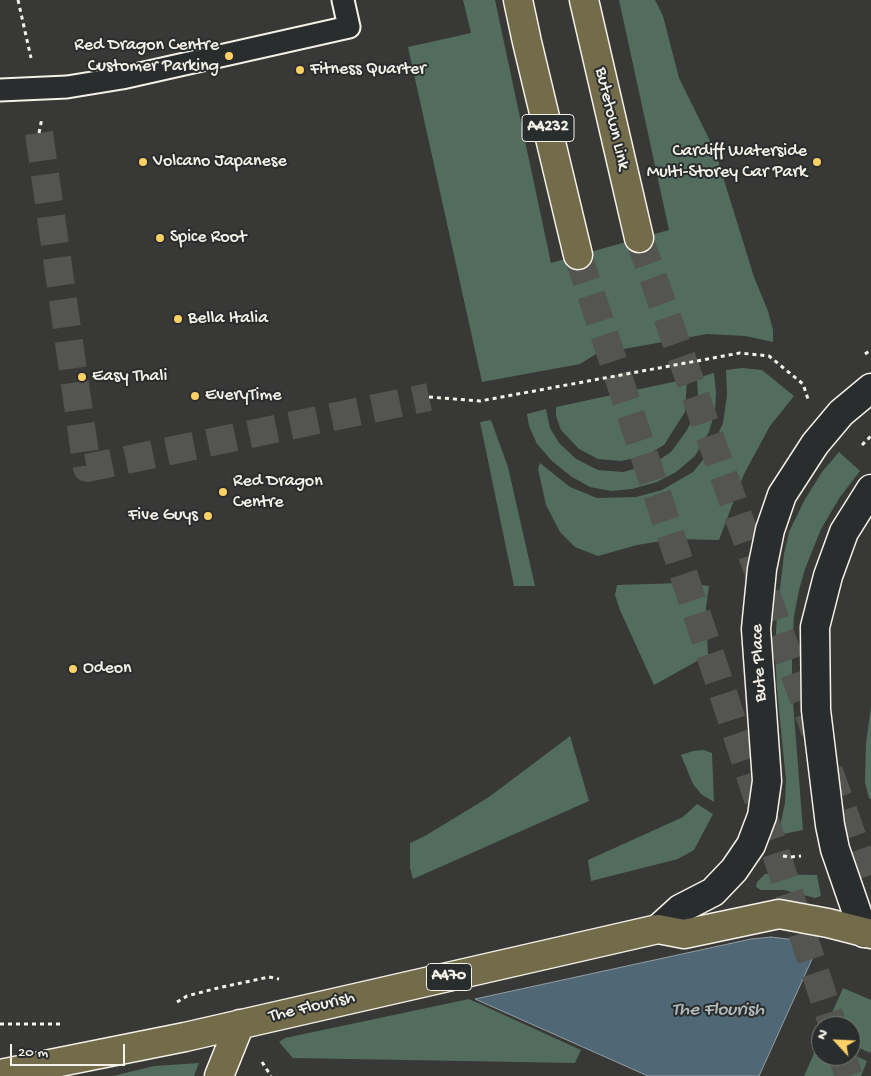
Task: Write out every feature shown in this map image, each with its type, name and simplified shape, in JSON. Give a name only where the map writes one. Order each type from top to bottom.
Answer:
[{"type":"main road","name":"A4232","points":[[518,0],[578,255]]},
{"type":"main road","name":"Butetown Link","points":[[584,0],[639,238]]},
{"type":"main road","name":"The Flourish","points":[[240,1024],[658,929],[684,934],[779,914],[828,923],[869,937]]},
{"type":"main road","name":"A470","points":[[0,1074],[240,1024]]},
{"type":"main road","points":[[219,1076],[240,1024]]},
{"type":"street","name":"Bute Place","points":[[658,929],[680,909],[713,892],[734,870],[751,845],[762,816],[767,781],[756,629],[762,569],[770,530],[782,494],[815,444],[841,413],[871,388]]},
{"type":"street","points":[[869,937],[835,849],[830,825],[816,710],[815,627],[828,576],[844,532],[871,489]]},
{"type":"lane","points":[[0,90],[66,88],[122,78],[349,27],[343,0]]},
{"type":"path","points":[[18,0],[30,55],[33,60]]},
{"type":"path","points":[[429,397],[480,402],[740,353],[769,356],[803,384],[807,398],[812,404]]},
{"type":"path","points":[[776,854],[790,857],[805,855]]},
{"type":"path","points":[[187,996],[269,977]]},
{"type":"path","points":[[261,1062],[271,1076]]},
{"type":"green space","points":[[463,0],[495,0],[551,263],[669,230],[619,0],[655,0],[663,16],[679,78],[715,151],[754,277],[768,311],[773,330],[773,342],[745,336],[707,334],[596,354],[580,364],[482,382],[408,47],[471,33]]},
{"type":"green space","points":[[742,368],[762,370],[794,396],[770,426],[744,474],[719,540],[674,539],[637,545],[598,556],[575,547],[560,532],[546,505],[538,469],[540,463],[570,487],[597,498],[636,497],[662,490],[693,472],[711,450],[723,423],[727,395],[726,370]]},
{"type":"green space","points":[[714,373],[715,411],[709,432],[695,456],[676,472],[657,482],[632,489],[611,491],[590,487],[572,477],[552,461],[537,444],[529,426],[527,414],[546,409],[550,428],[559,443],[576,459],[598,470],[623,472],[653,464],[671,452],[694,417],[698,395],[697,378]]},
{"type":"green space","points":[[687,379],[685,412],[664,445],[645,456],[621,461],[598,459],[579,449],[561,430],[556,416],[556,407]]},
{"type":"green space","points":[[491,420],[508,467],[535,586],[514,586],[480,422]]},
{"type":"green space","points":[[839,452],[860,471],[840,497],[821,529],[805,569],[794,616],[792,689],[803,830],[778,835],[785,803],[786,780],[775,652],[784,554],[789,532],[804,501],[822,472]]},
{"type":"green space","points":[[681,583],[709,586],[706,607],[708,655],[654,685],[620,610],[615,595],[617,585]]},
{"type":"green space","points":[[871,706],[871,799],[869,798],[865,782],[866,744]]},
{"type":"green space","points":[[570,736],[589,801],[413,879],[410,868],[410,843],[489,797]]},
{"type":"green space","points":[[704,750],[712,753],[714,802],[701,794],[693,784],[681,755]]},
{"type":"green space","points":[[697,804],[713,814],[694,850],[678,859],[591,881],[588,860],[683,817]]},
{"type":"green space","points":[[765,874],[817,875],[821,896],[815,898],[784,890],[761,890],[756,887],[757,882]]},
{"type":"green space","points":[[843,988],[871,1000],[870,1053],[861,1049],[861,1016],[830,1016]]},
{"type":"green space","points":[[469,999],[581,1050],[575,1063],[293,1058],[279,1042],[285,1038]]},
{"type":"green space","points":[[861,1058],[867,1061],[861,1076],[804,1076],[811,1060],[811,1066],[861,1066]]},
{"type":"green space","points":[[199,1063],[194,1076],[113,1076],[154,1066]]},
{"type":"water","name":"The Flourish","points":[[771,937],[796,940],[817,948],[759,1076],[648,1076],[475,999],[751,939]]},
{"type":"tunnel","points":[[39,133],[87,468],[429,397]]},
{"type":"tunnel","points":[[639,238],[815,731]]},
{"type":"tunnel","points":[[578,255],[830,1016]]},
{"type":"tunnel","points":[[829,771],[871,889]]},
{"type":"tunnel","points":[[846,1066],[849,1076]]},
{"type":"place","name":"Red Dragon Centre Customer Parking","points":[[229,56]]},
{"type":"place","name":"Fitness Quarter","points":[[300,70]]},
{"type":"place","name":"Volcano Japanese","points":[[143,162]]},
{"type":"place","name":"Cardiff Waterside Multi-Storey Car Park","points":[[817,162]]},
{"type":"place","name":"Spice Root","points":[[160,238]]},
{"type":"place","name":"Bella Italia","points":[[178,319]]},
{"type":"place","name":"Easy Thali","points":[[82,377]]},
{"type":"place","name":"EveryTime","points":[[195,396]]},
{"type":"place","name":"Red Dragon Centre","points":[[223,492]]},
{"type":"place","name":"Five Guys","points":[[208,516]]},
{"type":"place","name":"Odeon","points":[[73,669]]}]
